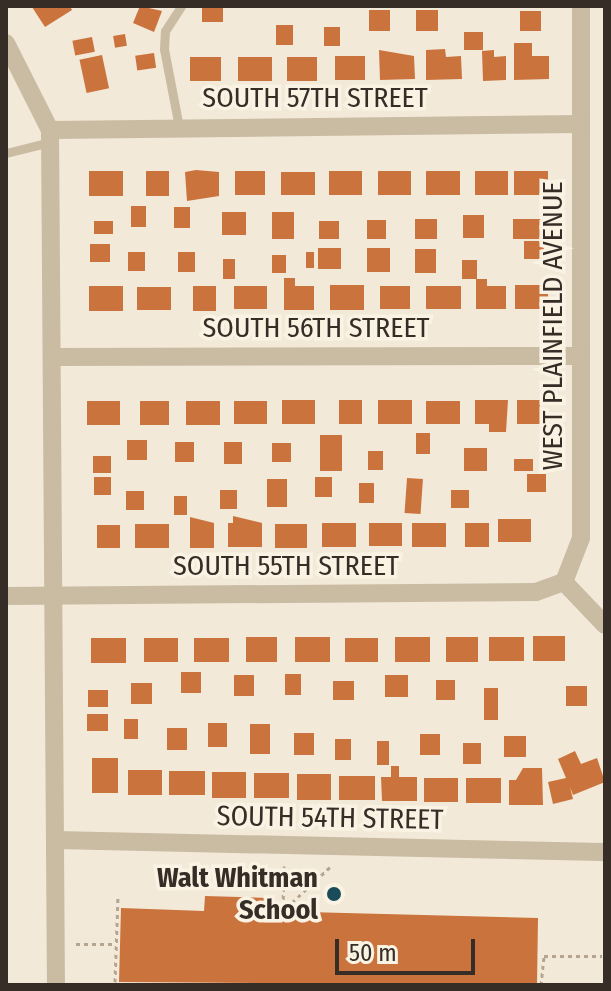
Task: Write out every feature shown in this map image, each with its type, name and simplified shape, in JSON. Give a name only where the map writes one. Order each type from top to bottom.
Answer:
[{"type":"street","name":"WEST PLAINFIELD AVENUE","points":[[564,582],[581,538],[581,6]]},
{"type":"street","points":[[6,43],[50,136],[56,985]]},
{"type":"street","name":"SOUTH 57TH STREET","points":[[50,136],[179,127],[581,124]]},
{"type":"street","name":"SOUTH 56TH STREET","points":[[52,357],[581,356]]},
{"type":"street","points":[[564,582],[605,625]]},
{"type":"street","name":"SOUTH 55TH STREET","points":[[6,596],[536,592],[564,582]]},
{"type":"street","name":"SOUTH 54TH STREET","points":[[56,840],[604,856]]},
{"type":"lane","points":[[179,127],[164,49],[165,31],[181,6]]},
{"type":"lane","points":[[6,153],[50,136]]},
{"type":"path","points":[[283,907],[284,866]]},
{"type":"path","points":[[268,907],[283,907],[330,867]]},
{"type":"path","points":[[115,982],[118,896]]},
{"type":"path","points":[[76,944],[116,944]]},
{"type":"path","points":[[541,985],[544,956],[602,956]]},
{"type":"building","points":[[70,6],[72,10],[45,27],[32,7]]},
{"type":"building","points":[[140,6],[162,11],[154,32],[133,23]]},
{"type":"building","points":[[202,6],[223,6],[223,22],[202,22]]},
{"type":"building","points":[[369,10],[390,10],[390,31],[369,31]]},
{"type":"building","points":[[416,10],[438,10],[438,31],[416,31]]},
{"type":"building","points":[[520,11],[541,11],[541,31],[520,31]]},
{"type":"building","points":[[276,25],[293,25],[293,45],[276,45]]},
{"type":"building","points":[[324,27],[340,27],[340,46],[324,46]]},
{"type":"building","points":[[464,32],[483,32],[483,50],[464,50]]},
{"type":"building","points":[[125,34],[127,46],[115,48],[113,36]]},
{"type":"building","points":[[92,37],[95,52],[75,56],[72,41]]},
{"type":"building","points":[[514,43],[532,43],[532,56],[549,56],[549,79],[514,80]]},
{"type":"building","points":[[445,49],[446,57],[461,56],[462,79],[426,80],[426,50]]},
{"type":"building","points":[[379,50],[414,56],[415,79],[380,80]]},
{"type":"building","points":[[494,50],[494,57],[506,56],[506,80],[483,81],[482,51]]},
{"type":"building","points":[[154,53],[156,68],[137,70],[135,56]]},
{"type":"building","points":[[102,55],[109,88],[87,93],[80,60]]},
{"type":"building","points":[[335,56],[365,56],[365,80],[335,80]]},
{"type":"building","points":[[190,57],[221,57],[221,81],[190,81]]},
{"type":"building","points":[[238,57],[272,57],[272,81],[238,81]]},
{"type":"building","points":[[287,57],[317,57],[317,81],[287,81]]},
{"type":"building","points":[[89,171],[123,171],[123,196],[89,196]]},
{"type":"building","points":[[146,171],[169,171],[169,196],[146,196]]},
{"type":"building","points":[[235,171],[265,171],[265,195],[235,195]]},
{"type":"building","points":[[329,171],[362,171],[362,195],[329,195]]},
{"type":"building","points":[[378,171],[411,171],[411,195],[378,195]]},
{"type":"building","points":[[426,171],[460,171],[460,195],[426,195]]},
{"type":"building","points":[[475,171],[508,171],[508,195],[475,195]]},
{"type":"building","points":[[514,171],[548,171],[548,195],[514,195]]},
{"type":"building","points":[[185,172],[219,172],[219,196],[187,201]]},
{"type":"building","points":[[281,172],[315,172],[315,195],[281,195]]},
{"type":"building","points":[[131,206],[146,206],[146,227],[131,227]]},
{"type":"building","points":[[174,207],[190,207],[190,228],[174,228]]},
{"type":"building","points":[[222,212],[246,212],[246,235],[222,235]]},
{"type":"building","points":[[272,212],[294,212],[294,239],[272,239]]},
{"type":"building","points":[[463,215],[484,215],[484,238],[463,238]]},
{"type":"building","points":[[415,219],[437,219],[437,239],[415,239]]},
{"type":"building","points":[[513,219],[545,219],[545,239],[513,239]]},
{"type":"building","points":[[367,220],[386,220],[386,239],[367,239]]},
{"type":"building","points":[[94,221],[113,221],[113,234],[94,234]]},
{"type":"building","points":[[319,221],[339,221],[339,239],[319,239]]},
{"type":"building","points":[[524,241],[544,241],[544,259],[524,259]]},
{"type":"building","points":[[90,244],[110,244],[110,262],[90,262]]},
{"type":"building","points":[[318,248],[341,248],[341,269],[318,269]]},
{"type":"building","points":[[367,248],[390,248],[390,272],[367,272]]},
{"type":"building","points":[[415,249],[436,249],[436,273],[415,273]]},
{"type":"building","points":[[128,252],[145,252],[145,271],[128,271]]},
{"type":"building","points":[[178,252],[195,252],[195,272],[178,272]]},
{"type":"building","points":[[306,252],[314,252],[314,268],[306,268]]},
{"type":"building","points":[[272,255],[286,255],[286,273],[272,273]]},
{"type":"building","points":[[223,259],[235,259],[235,279],[223,279]]},
{"type":"building","points":[[462,260],[477,260],[477,279],[462,279]]},
{"type":"building","points":[[284,278],[295,278],[295,286],[314,286],[314,310],[284,310]]},
{"type":"building","points":[[476,279],[487,279],[487,286],[506,286],[506,309],[476,309]]},
{"type":"building","points":[[330,285],[364,285],[364,310],[330,310]]},
{"type":"building","points":[[515,285],[548,285],[548,309],[515,309]]},
{"type":"building","points":[[89,286],[123,286],[123,311],[89,311]]},
{"type":"building","points":[[193,286],[216,286],[216,311],[193,311]]},
{"type":"building","points":[[234,286],[267,286],[267,309],[234,309]]},
{"type":"building","points":[[380,286],[410,286],[410,309],[380,309]]},
{"type":"building","points":[[426,286],[461,286],[461,309],[426,309]]},
{"type":"building","points":[[137,287],[171,287],[171,310],[137,310]]},
{"type":"building","points":[[282,400],[315,400],[315,424],[282,424]]},
{"type":"building","points":[[339,400],[362,400],[362,424],[339,424]]},
{"type":"building","points":[[378,400],[412,400],[412,424],[378,424]]},
{"type":"building","points":[[475,400],[508,400],[506,432],[489,432],[489,424],[475,424]]},
{"type":"building","points":[[517,400],[540,400],[540,424],[517,424]]},
{"type":"building","points":[[87,401],[120,401],[120,425],[87,425]]},
{"type":"building","points":[[140,401],[169,401],[169,425],[140,425]]},
{"type":"building","points":[[186,401],[220,401],[220,425],[186,425]]},
{"type":"building","points":[[234,401],[267,401],[267,424],[234,424]]},
{"type":"building","points":[[426,401],[460,401],[460,424],[426,424]]},
{"type":"building","points":[[416,433],[430,433],[430,454],[416,454]]},
{"type":"building","points":[[320,435],[342,435],[342,471],[320,471]]},
{"type":"building","points":[[127,440],[147,440],[147,460],[127,460]]},
{"type":"building","points":[[175,442],[194,442],[194,462],[175,462]]},
{"type":"building","points":[[224,442],[242,442],[242,464],[224,464]]},
{"type":"building","points":[[272,443],[291,443],[291,462],[272,462]]},
{"type":"building","points":[[464,448],[487,448],[487,471],[464,471]]},
{"type":"building","points":[[368,451],[383,451],[383,470],[368,470]]},
{"type":"building","points":[[93,456],[111,456],[111,473],[93,473]]},
{"type":"building","points":[[514,459],[533,459],[533,471],[514,471]]},
{"type":"building","points":[[527,474],[546,474],[546,492],[527,492]]},
{"type":"building","points":[[94,477],[111,477],[111,495],[94,495]]},
{"type":"building","points":[[315,477],[332,477],[332,497],[315,497]]},
{"type":"building","points":[[407,478],[423,479],[421,514],[405,513]]},
{"type":"building","points":[[267,479],[287,479],[287,507],[267,507]]},
{"type":"building","points":[[359,483],[374,483],[374,503],[359,503]]},
{"type":"building","points":[[220,490],[237,490],[237,509],[220,509]]},
{"type":"building","points":[[451,490],[469,490],[469,508],[451,508]]},
{"type":"building","points":[[126,491],[144,491],[144,510],[126,510]]},
{"type":"building","points":[[174,496],[187,496],[187,515],[174,515]]},
{"type":"building","points":[[233,516],[262,523],[262,547],[228,547],[228,523],[233,523]]},
{"type":"building","points":[[190,517],[214,523],[214,548],[190,548]]},
{"type":"building","points":[[498,519],[531,519],[531,542],[498,542]]},
{"type":"building","points":[[322,523],[356,523],[356,547],[322,547]]},
{"type":"building","points":[[369,523],[402,523],[402,546],[369,546]]},
{"type":"building","points":[[412,523],[446,523],[446,547],[412,547]]},
{"type":"building","points":[[465,523],[489,523],[489,547],[465,547]]},
{"type":"building","points":[[135,524],[169,524],[169,548],[135,548]]},
{"type":"building","points":[[275,524],[307,524],[307,548],[275,548]]},
{"type":"building","points":[[97,525],[120,525],[120,548],[97,548]]},
{"type":"building","points":[[533,636],[565,636],[565,661],[533,661]]},
{"type":"building","points":[[246,637],[277,637],[277,662],[246,662]]},
{"type":"building","points":[[295,637],[330,637],[330,662],[295,662]]},
{"type":"building","points":[[395,637],[430,637],[430,662],[395,662]]},
{"type":"building","points":[[446,637],[478,637],[478,662],[446,662]]},
{"type":"building","points":[[489,637],[524,637],[524,661],[489,661]]},
{"type":"building","points":[[91,638],[126,638],[126,663],[91,663]]},
{"type":"building","points":[[144,638],[178,638],[178,662],[144,662]]},
{"type":"building","points":[[194,638],[229,638],[229,662],[194,662]]},
{"type":"building","points":[[345,638],[378,638],[378,662],[345,662]]},
{"type":"building","points":[[181,672],[201,672],[201,693],[181,693]]},
{"type":"building","points":[[285,674],[301,674],[301,695],[285,695]]},
{"type":"building","points":[[234,675],[254,675],[254,696],[234,696]]},
{"type":"building","points":[[385,675],[408,675],[408,697],[385,697]]},
{"type":"building","points":[[436,680],[455,680],[455,700],[436,700]]},
{"type":"building","points":[[333,681],[354,681],[354,700],[333,700]]},
{"type":"building","points":[[131,683],[152,683],[152,704],[131,704]]},
{"type":"building","points":[[566,686],[587,686],[587,706],[566,706]]},
{"type":"building","points":[[484,688],[498,688],[498,720],[484,720]]},
{"type":"building","points":[[88,690],[108,690],[108,707],[88,707]]},
{"type":"building","points":[[87,714],[108,714],[108,731],[87,731]]},
{"type":"building","points":[[124,719],[138,719],[138,739],[124,739]]},
{"type":"building","points":[[208,723],[227,723],[227,747],[208,747]]},
{"type":"building","points":[[250,724],[270,724],[270,754],[250,754]]},
{"type":"building","points":[[167,728],[187,728],[187,750],[167,750]]},
{"type":"building","points":[[294,733],[314,733],[314,755],[294,755]]},
{"type":"building","points":[[420,734],[440,734],[440,755],[420,755]]},
{"type":"building","points":[[504,736],[526,736],[526,757],[504,757]]},
{"type":"building","points":[[335,739],[351,739],[351,760],[335,760]]},
{"type":"building","points":[[377,741],[389,741],[389,765],[377,765]]},
{"type":"building","points":[[463,743],[481,743],[481,764],[463,764]]},
{"type":"building","points":[[575,751],[581,764],[597,758],[605,782],[573,795],[570,787],[573,799],[553,804],[548,782],[566,778],[558,759]]},
{"type":"building","points":[[92,758],[118,758],[118,793],[92,793]]},
{"type":"building","points":[[391,766],[399,766],[399,777],[417,777],[417,801],[382,801],[381,777],[391,777]]},
{"type":"building","points":[[523,768],[542,768],[543,805],[509,805],[509,780],[516,780]]},
{"type":"building","points":[[128,770],[162,770],[162,795],[128,795]]},
{"type":"building","points":[[169,771],[205,771],[205,795],[169,795]]},
{"type":"building","points":[[212,772],[246,772],[246,798],[212,798]]},
{"type":"building","points":[[254,773],[289,773],[289,798],[254,798]]},
{"type":"building","points":[[297,774],[331,774],[331,800],[297,800]]},
{"type":"building","points":[[339,776],[375,776],[375,800],[339,800]]},
{"type":"building","points":[[424,778],[458,778],[458,802],[424,802]]},
{"type":"building","points":[[466,778],[501,778],[501,803],[466,803]]},
{"type":"building","points":[[205,896],[268,898],[268,911],[538,918],[537,985],[119,982],[121,908],[204,911]]},
{"type":"place","name":"Walt Whitman School","points":[[334,894]]}]
